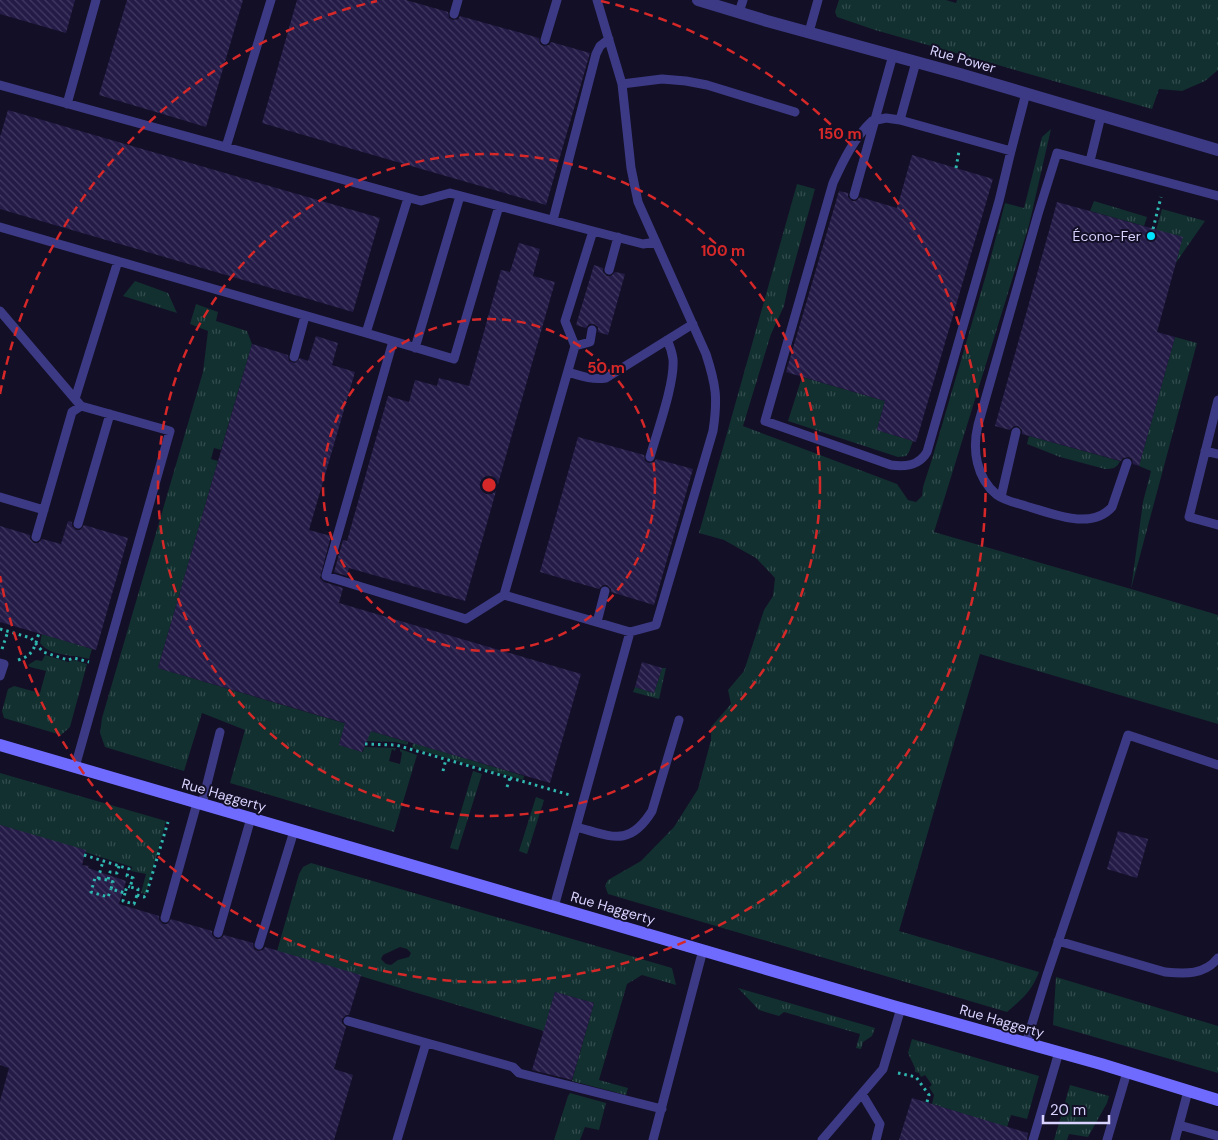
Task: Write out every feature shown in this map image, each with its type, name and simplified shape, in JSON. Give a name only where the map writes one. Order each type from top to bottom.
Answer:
[{"type":"street","name":"Rue Power","points":[[698,0],[741,6],[809,32],[1026,93],[1218,150]]},
{"type":"street","name":"Rue Haggerty","points":[[0,744],[1218,1100]]},
{"type":"lane","points":[[68,104],[96,0]]},
{"type":"lane","points":[[226,147],[271,0]]},
{"type":"lane","points":[[454,14],[458,0]]},
{"type":"lane","points":[[545,40],[557,0]]},
{"type":"lane","points":[[504,595],[630,632],[656,625],[714,430],[717,404],[714,378],[693,324],[638,202],[631,168],[622,84],[597,0]]},
{"type":"lane","points":[[809,32],[818,0]]},
{"type":"lane","points":[[552,220],[596,54],[600,46],[609,39]]},
{"type":"lane","points":[[854,195],[893,56]]},
{"type":"lane","points":[[900,120],[916,62]]},
{"type":"lane","points":[[622,84],[662,79],[686,81],[707,85],[795,112]]},
{"type":"lane","points":[[0,85],[408,198],[422,201],[450,193],[643,244],[656,242]]},
{"type":"lane","points":[[1012,151],[900,120],[875,119],[867,126],[848,151],[833,183],[765,421],[891,465],[908,466],[916,464],[924,458],[928,452],[999,201],[1012,151],[1026,93]]},
{"type":"lane","points":[[1090,162],[1102,116]]},
{"type":"lane","points":[[1127,463],[1112,507],[1102,516],[1079,519],[1053,514],[1001,497],[989,487],[979,467],[975,447],[978,425],[1057,153],[1218,196]]},
{"type":"lane","points":[[414,348],[460,196]]},
{"type":"lane","points":[[366,333],[408,198]]},
{"type":"lane","points":[[0,227],[454,359],[499,206]]},
{"type":"lane","points":[[393,341],[326,576],[466,618],[504,595],[575,346],[565,321],[593,230]]},
{"type":"lane","points":[[609,270],[618,238]]},
{"type":"lane","points":[[36,537],[72,412],[78,403],[118,261]]},
{"type":"lane","points":[[0,311],[78,403],[170,431],[75,767]]},
{"type":"lane","points":[[294,357],[306,316]]},
{"type":"lane","points":[[568,372],[587,378],[606,378],[693,324]]},
{"type":"lane","points":[[575,346],[590,342],[592,330]]},
{"type":"lane","points":[[650,457],[673,368],[672,350],[668,340]]},
{"type":"lane","points":[[1218,400],[1189,516],[1218,524]]},
{"type":"lane","points":[[78,524],[110,414]]},
{"type":"lane","points":[[1001,497],[1016,432]]},
{"type":"lane","points":[[1205,451],[1218,454]]},
{"type":"lane","points":[[0,497],[44,510]]},
{"type":"lane","points":[[597,622],[605,591]]},
{"type":"lane","points":[[554,907],[630,632]]},
{"type":"lane","points":[[0,663],[4,664],[0,676]]},
{"type":"lane","points":[[576,827],[620,837],[632,833],[644,824],[652,811],[679,720]]},
{"type":"lane","points":[[165,918],[220,732]]},
{"type":"lane","points":[[1026,1043],[1058,941],[1128,734],[1218,765]]},
{"type":"lane","points":[[218,933],[251,818]]},
{"type":"lane","points":[[259,945],[294,830]]},
{"type":"lane","points":[[1058,941],[1165,972],[1181,974],[1206,969],[1218,958]]},
{"type":"lane","points":[[653,1140],[703,950]]},
{"type":"lane","points":[[822,1140],[883,1069],[901,1008]]},
{"type":"lane","points":[[348,1021],[513,1067],[519,1073],[552,1078],[662,1109]]},
{"type":"lane","points":[[397,1140],[426,1042]]},
{"type":"lane","points":[[1033,1140],[1059,1052]]},
{"type":"lane","points":[[1107,1140],[1127,1072]]},
{"type":"lane","points":[[1175,1140],[1188,1091]]},
{"type":"lane","points":[[862,1094],[880,1124],[876,1140]]},
{"type":"lane","points":[[1179,1125],[1218,1136]]},
{"type":"path","points":[[1153,229],[1165,182]]},
{"type":"path","points":[[0,629],[32,638],[43,652],[68,660],[74,658],[88,662]]},
{"type":"path","points":[[0,655],[8,631]]},
{"type":"path","points":[[24,658],[34,651],[39,633]]},
{"type":"path","points":[[365,744],[396,745],[584,799]]},
{"type":"path","points":[[443,771],[446,759]]},
{"type":"path","points":[[507,788],[510,778]]},
{"type":"path","points":[[531,784],[532,778]]},
{"type":"path","points":[[137,895],[144,897],[146,895],[168,822]]},
{"type":"path","points":[[84,855],[129,869],[127,876],[133,878],[130,888]]},
{"type":"path","points":[[98,879],[103,861]]},
{"type":"path","points":[[108,880],[110,872],[117,873],[119,866]]},
{"type":"path","points":[[95,878],[98,879],[113,882],[108,897],[91,892],[95,878]]},
{"type":"path","points":[[127,886],[130,888],[138,889],[134,904],[123,901],[127,886]]},
{"type":"path","points":[[111,889],[125,893]]},
{"type":"path","points":[[913,1077],[916,1077],[929,1095],[927,1102]]},
{"type":"green space","points":[[839,0],[946,0],[956,3],[957,0],[1218,0],[1218,70],[1205,81],[1182,91],[1159,89],[1152,109],[875,30],[837,17],[835,12]]},
{"type":"green space","points":[[1051,129],[1029,225],[934,532],[1218,615],[1218,724],[980,654],[899,931],[1039,972],[1030,990],[1007,1012],[608,894],[605,886],[608,880],[641,861],[674,827],[698,789],[711,740],[711,727],[731,704],[728,690],[744,671],[764,610],[773,596],[775,578],[756,558],[724,540],[699,533],[797,184],[815,189],[784,306],[771,334],[743,426],[897,484],[908,500],[916,502],[922,496],[1005,203],[1024,208],[1042,137]]},
{"type":"green space","points":[[1094,201],[1147,217],[1144,226],[1090,211]]},
{"type":"green space","points":[[1162,209],[1205,221],[1175,264],[1156,230]]},
{"type":"green space","points":[[135,281],[168,293],[177,313],[123,296]]},
{"type":"green space","points":[[196,304],[218,312],[216,321],[247,331],[252,344],[221,450],[214,448],[211,459],[218,461],[158,668],[408,742],[407,745],[395,742],[366,741],[344,728],[339,745],[363,752],[364,747],[396,748],[395,751],[392,749],[389,761],[400,764],[402,753],[400,749],[417,755],[394,832],[230,783],[245,730],[202,713],[184,771],[105,747],[100,733],[102,718],[203,372],[208,331],[190,324]]},
{"type":"green space","points":[[1175,337],[1197,343],[1131,589],[1143,502],[1151,471],[1139,466]]},
{"type":"green space","points":[[802,377],[885,401],[877,430],[913,441],[909,452],[906,456],[898,457],[788,421]]},
{"type":"green space","points":[[1029,436],[1120,461],[1114,468],[1105,469],[1060,457],[1027,444]]},
{"type":"green space","points":[[42,634],[92,649],[89,659],[50,651],[40,643]]},
{"type":"green space","points":[[45,655],[68,662],[74,660],[87,664],[70,727],[61,735],[4,718],[2,711],[8,689],[14,686],[40,693],[46,671],[28,665],[36,660],[42,661]]},
{"type":"green space","points":[[662,668],[666,668],[659,699],[633,692],[635,687],[654,693]]},
{"type":"green space","points":[[413,743],[524,776],[523,780],[412,748]]},
{"type":"green space","points":[[473,771],[482,774],[458,850],[450,848]]},
{"type":"green space","points":[[0,773],[166,821],[146,894],[141,893],[146,874],[131,871],[132,867],[0,825]]},
{"type":"green space","points":[[536,797],[544,800],[527,854],[519,851]]},
{"type":"green space","points":[[311,863],[672,968],[676,985],[642,975],[627,984],[599,1080],[628,1088],[626,1095],[572,1081],[594,1003],[555,992],[544,1031],[277,951],[299,874],[303,867]],"holes":[[[400,947],[407,949],[411,953],[409,957],[398,960],[391,965],[386,964],[381,959],[383,955]]]},
{"type":"green space","points":[[1056,977],[1218,1026],[1218,1073],[1053,1025]]},
{"type":"green space","points":[[738,988],[875,1028],[872,1036],[863,1042],[861,1049],[856,1048],[860,1034],[784,1012],[779,1016],[759,1010]]},
{"type":"green space","points":[[912,1039],[1039,1076],[1027,1119],[1011,1115],[1007,1127],[932,1104],[934,1095],[929,1087],[932,1085],[925,1075],[921,1077],[919,1073],[915,1072],[908,1053]]},
{"type":"green space","points":[[1070,1085],[1109,1096],[1107,1103],[1088,1137],[1069,1134],[1067,1140],[1054,1140]]},
{"type":"green space","points":[[570,1093],[606,1103],[599,1130],[585,1127],[580,1140],[554,1140],[568,1096]]},
{"type":"building","points":[[0,0],[75,0],[66,33],[0,14]]},
{"type":"building","points":[[127,0],[243,0],[206,127],[99,95]]},
{"type":"building","points":[[297,0],[406,0],[448,12],[449,18],[453,20],[458,19],[460,16],[539,38],[540,44],[544,46],[549,45],[551,42],[590,53],[546,205],[262,123]]},
{"type":"building","points":[[8,110],[380,218],[353,312],[0,209],[0,137]]},
{"type":"building","points":[[912,155],[993,179],[916,442],[877,430],[885,401],[786,372],[839,191],[848,193],[848,197],[852,201],[856,201],[860,197],[897,208]]},
{"type":"building","points":[[1057,202],[1183,237],[1157,332],[1175,337],[1139,466],[1133,464],[1132,459],[1129,457],[1123,458],[1121,461],[1022,434],[1022,430],[1018,426],[1014,426],[1010,430],[995,426]]},
{"type":"building","points":[[519,243],[540,249],[533,276],[555,282],[465,601],[349,568],[347,576],[334,572],[343,540],[347,541],[388,396],[409,402],[415,380],[437,386],[439,378],[469,386],[501,270],[510,272]]},
{"type":"building","points":[[594,265],[603,268],[603,272],[607,276],[611,276],[615,272],[625,274],[608,335],[598,332],[598,327],[594,324],[589,324],[586,328],[576,325]]},
{"type":"building","points":[[316,336],[338,343],[332,365],[355,372],[309,530],[331,536],[320,578],[324,582],[343,588],[339,603],[581,674],[550,783],[371,731],[362,752],[339,745],[345,723],[158,668],[252,344],[288,355],[289,361],[295,363],[300,358],[308,361]]},
{"type":"building","points":[[578,437],[644,455],[645,461],[649,463],[654,462],[656,459],[693,469],[654,605],[611,592],[607,585],[603,585],[599,589],[540,572]]},
{"type":"building","points":[[68,521],[72,522],[72,526],[76,530],[80,530],[84,525],[128,538],[96,650],[0,622],[0,526],[30,535],[30,539],[34,543],[38,543],[42,539],[61,544]]},
{"type":"building","points":[[642,662],[662,668],[654,693],[635,687]]},
{"type":"building","points":[[0,825],[86,850],[82,865],[126,881],[119,904],[159,916],[159,920],[163,924],[167,924],[171,919],[212,931],[212,935],[216,939],[220,939],[224,935],[253,943],[254,949],[258,951],[263,950],[265,947],[361,975],[349,1015],[342,1019],[342,1023],[346,1027],[334,1069],[353,1075],[334,1140],[0,1140],[0,1101],[9,1068],[0,1065]]},
{"type":"building","points":[[1118,831],[1148,839],[1137,878],[1107,869]]},
{"type":"building","points":[[555,992],[594,1003],[572,1080],[532,1070]]},
{"type":"building","points":[[912,1098],[1028,1133],[1027,1140],[899,1140]]},
{"type":"place","name":"Écono-Fer","points":[[1151,236]]}]
